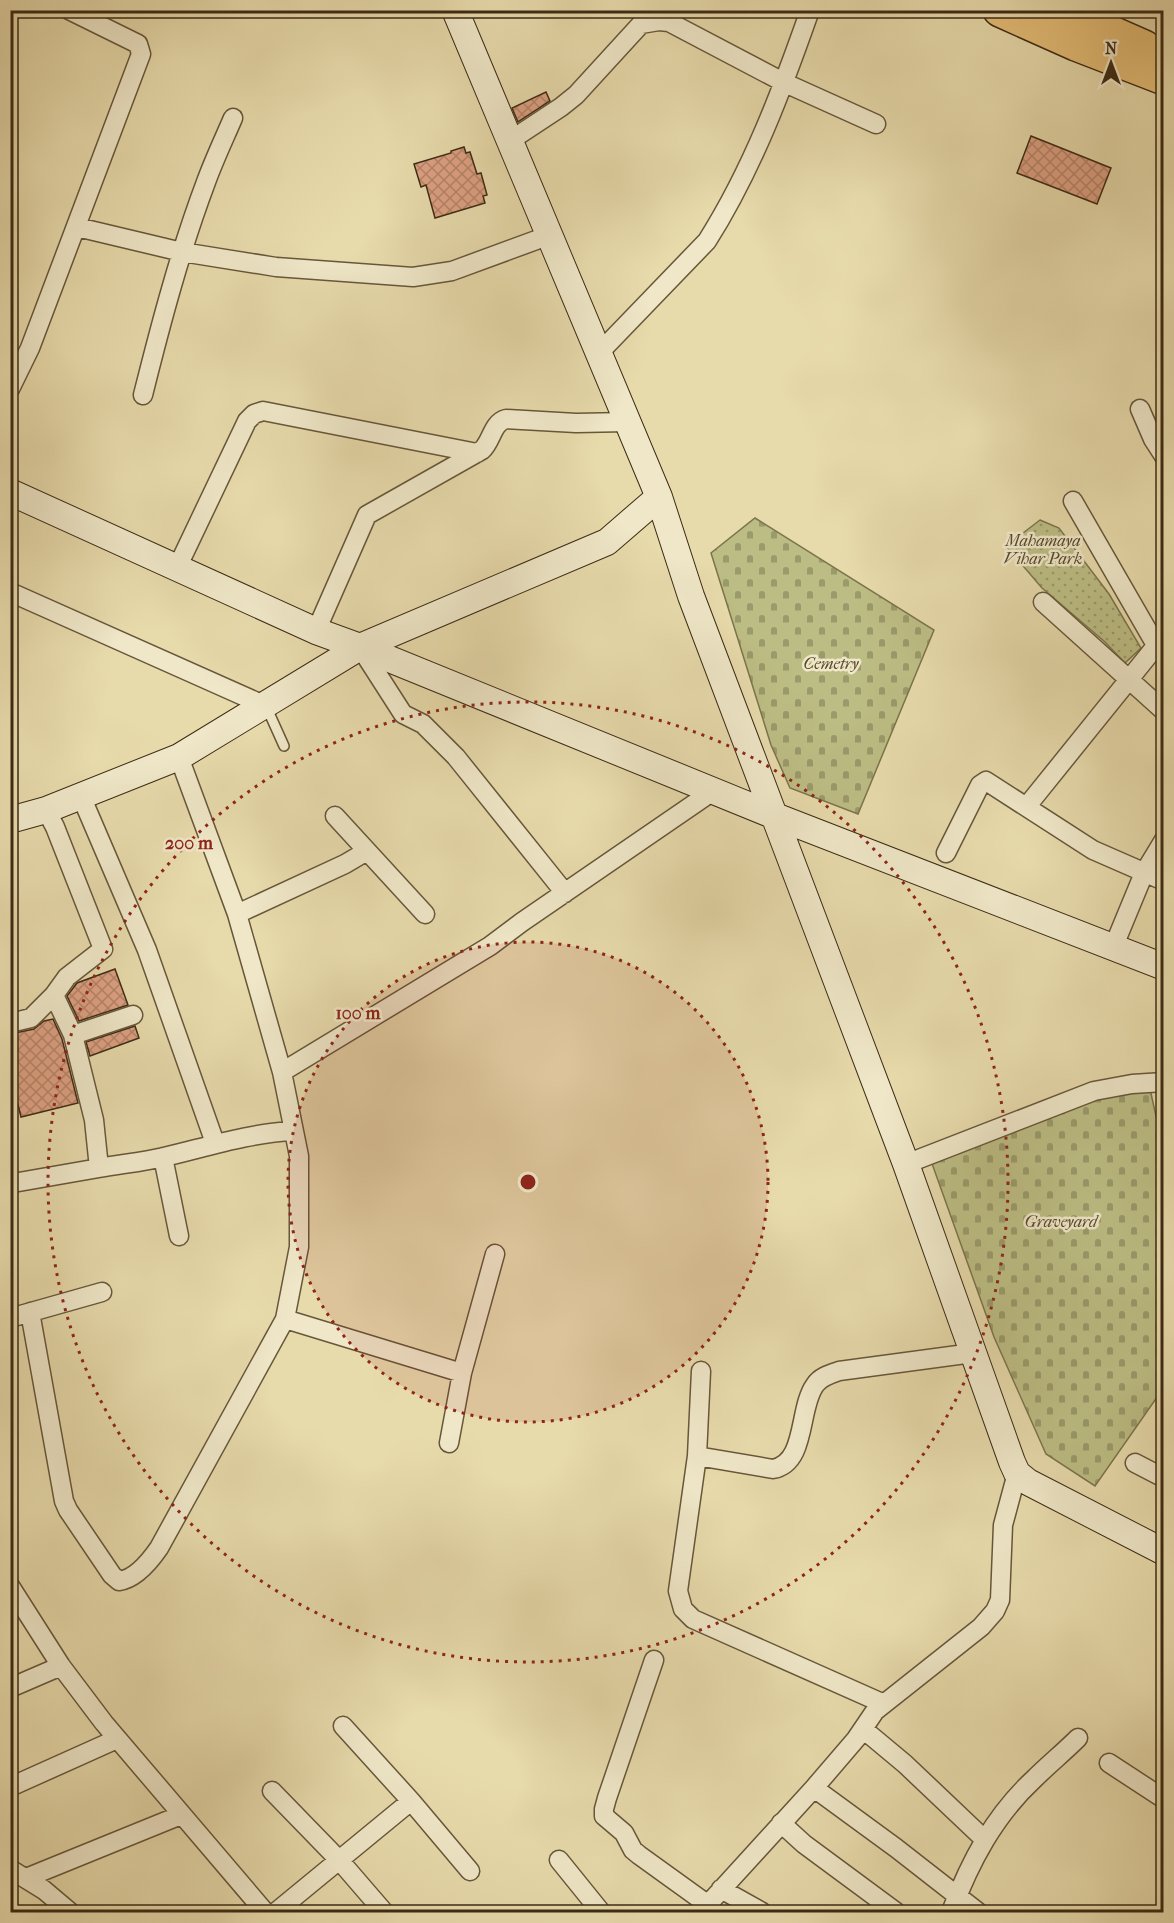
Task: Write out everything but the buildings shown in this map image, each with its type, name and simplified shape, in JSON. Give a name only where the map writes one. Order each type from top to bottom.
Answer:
[{"type":"highway","points":[[1000,10],[1076,44],[1164,78]]},
{"type":"highway","points":[[1079,14],[1164,56]]},
{"type":"street","points":[[10,389],[30,348],[141,54],[138,44],[69,10]]},
{"type":"street","points":[[455,10],[659,497],[691,596],[906,1164],[1017,1473],[1028,1482],[1164,1552]]},
{"type":"street","points":[[599,353],[707,241],[749,164],[784,83],[810,10]]},
{"type":"street","points":[[511,140],[576,95],[641,24],[659,21],[669,22],[784,83],[876,124]]},
{"type":"street","points":[[143,395],[161,322],[182,252],[206,181],[233,118]]},
{"type":"street","points":[[77,227],[182,252],[276,267],[413,278],[452,271],[550,236]]},
{"type":"street","points":[[1140,409],[1153,439],[1164,456]]},
{"type":"street","points":[[177,568],[248,421],[258,412],[263,411],[477,453]]},
{"type":"street","points":[[316,631],[367,515],[477,453],[488,444],[496,425],[503,420],[627,422]]},
{"type":"street","points":[[10,492],[316,631],[775,816],[1164,967]]},
{"type":"street","points":[[10,820],[46,810],[179,757],[360,647],[608,542],[659,497]]},
{"type":"street","points":[[1027,806],[1160,641],[1073,501]]},
{"type":"street","points":[[10,592],[266,706]]},
{"type":"street","points":[[1043,602],[1164,711]]},
{"type":"street","points":[[360,647],[403,714],[423,724],[456,757],[565,893]]},
{"type":"street","points":[[30,1312],[64,1501],[112,1575],[119,1581],[127,1580],[147,1564],[159,1548],[285,1319],[299,1247],[299,1156],[282,1072],[237,914],[179,757]]},
{"type":"street","points":[[946,853],[981,782],[990,781],[1093,850],[1164,881]]},
{"type":"street","points":[[282,1072],[490,946],[713,791]]},
{"type":"street","points":[[81,796],[147,950],[215,1143]]},
{"type":"street","points":[[10,1023],[31,1018],[54,995],[67,977],[103,949],[55,827],[46,810]]},
{"type":"street","points":[[336,816],[425,914]]},
{"type":"street","points":[[1113,948],[1143,873],[1164,840]]},
{"type":"street","points":[[237,914],[345,864],[367,851]]},
{"type":"street","points":[[54,995],[73,1035],[94,1120],[99,1168]]},
{"type":"street","points":[[73,1035],[133,1016]]},
{"type":"street","points":[[906,1164],[1094,1091],[1132,1084],[1164,1082]]},
{"type":"street","points":[[13,1183],[163,1157],[215,1143],[275,1132],[294,1131]]},
{"type":"street","points":[[163,1157],[179,1236]]},
{"type":"street","points":[[448,1443],[462,1373],[495,1254]]},
{"type":"street","points":[[10,1318],[102,1292]]},
{"type":"street","points":[[285,1319],[462,1373]]},
{"type":"street","points":[[697,1456],[778,1468],[791,1459],[806,1407],[814,1386],[820,1379],[839,1371],[973,1353]]},
{"type":"street","points":[[701,1371],[697,1456],[678,1591],[683,1609],[688,1615],[882,1703]]},
{"type":"street","points":[[1135,1463],[1164,1478]]},
{"type":"street","points":[[654,1660],[603,1809],[604,1816],[624,1833],[633,1850],[704,1908],[814,1788],[882,1703],[981,1626],[998,1606],[1002,1576],[1003,1525],[1017,1473]]},
{"type":"street","points":[[10,1586],[60,1666],[117,1739],[265,1912]]},
{"type":"street","points":[[10,1688],[60,1666]]},
{"type":"street","points":[[343,1726],[470,1871]]},
{"type":"street","points":[[863,1729],[905,1764],[984,1839]]},
{"type":"street","points":[[954,1905],[967,1871],[984,1839],[1034,1778],[1058,1759],[1078,1738]]},
{"type":"street","points":[[10,1787],[117,1739]]},
{"type":"street","points":[[1109,1763],[1164,1799]]},
{"type":"street","points":[[814,1788],[896,1848],[954,1905],[978,1912]]},
{"type":"street","points":[[272,1791],[340,1861],[384,1912]]},
{"type":"street","points":[[276,1912],[411,1801]]},
{"type":"street","points":[[18,1873],[181,1815]]},
{"type":"street","points":[[781,1823],[804,1844],[896,1912]]},
{"type":"street","points":[[559,1860],[601,1912]]},
{"type":"street","points":[[18,1873],[70,1912]]},
{"type":"street","points":[[721,1889],[751,1910]]},
{"type":"lane","points":[[266,706],[284,746]]},
{"type":"green space","name":"Cemetry","points":[[755,518],[934,630],[858,814],[790,788],[771,745],[711,553]]},
{"type":"green space","name":"Mahamaya Vihar Park","points":[[1040,520],[1059,528],[1109,594],[1141,648],[1125,663],[1105,642],[1042,588],[1006,546]]},
{"type":"green space","name":"Graveyard","points":[[1148,1080],[1164,1152],[1163,1381],[1160,1393],[1095,1486],[1046,1454],[994,1337],[930,1158]]}]
